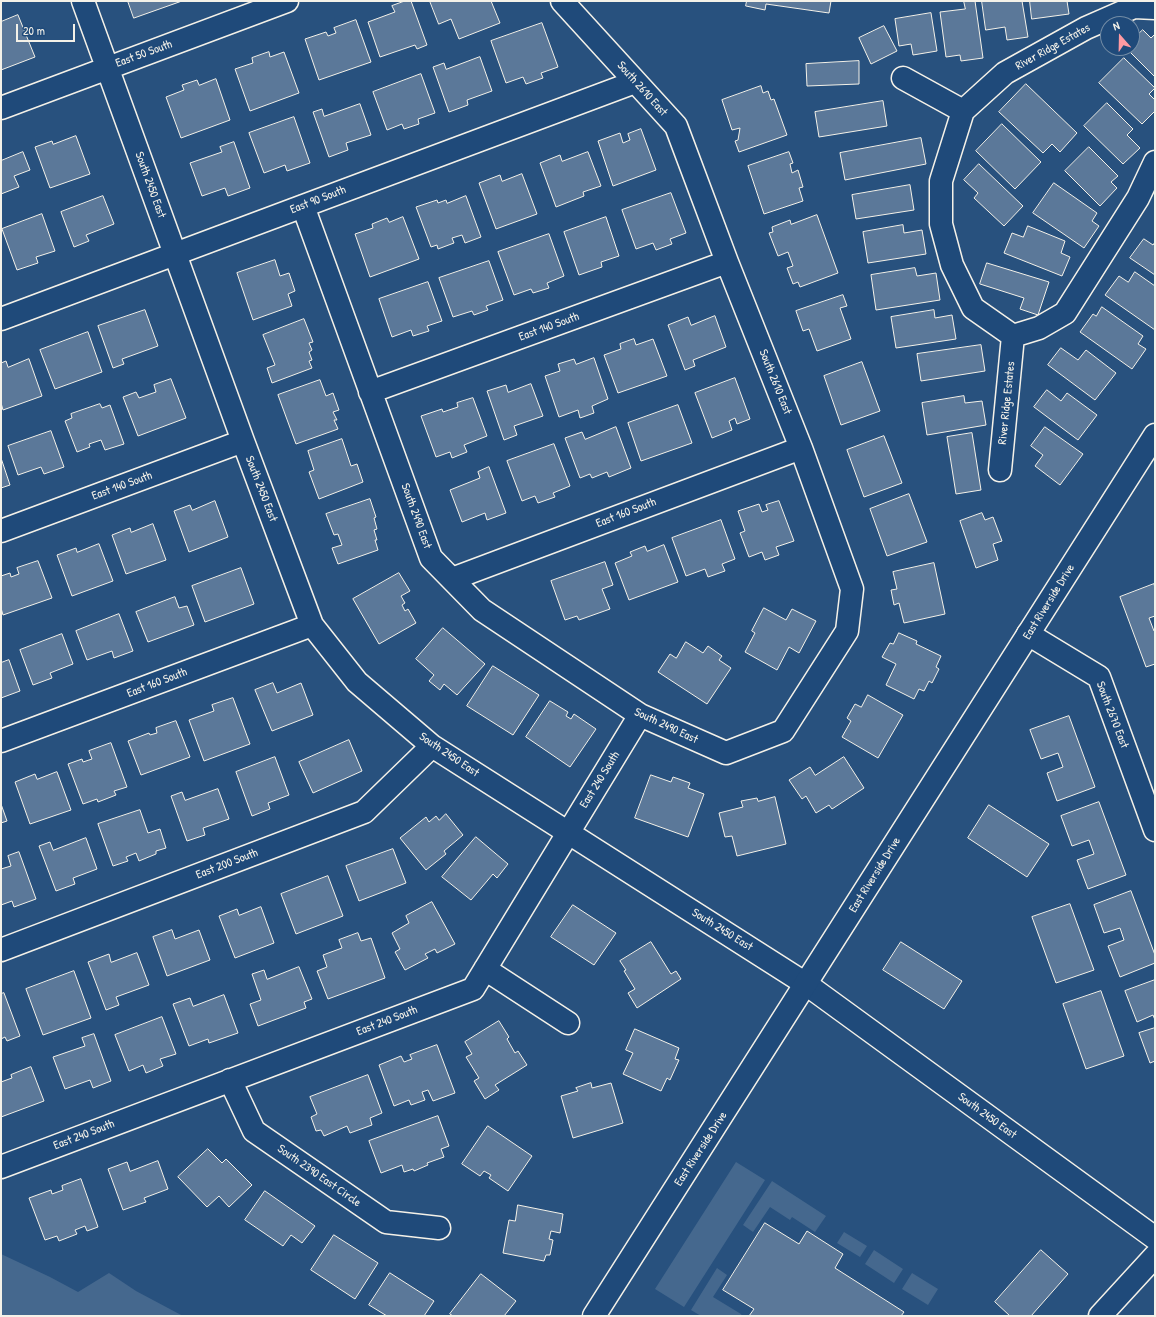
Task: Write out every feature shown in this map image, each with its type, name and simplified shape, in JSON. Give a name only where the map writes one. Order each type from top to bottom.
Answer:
[{"type":"street","name":"South 2450 East","points":[[83,1],[243,441],[312,625],[357,682],[432,746],[806,984],[1155,1238]]},
{"type":"street","name":"East 50 South","points":[[1,108],[287,1]]},
{"type":"street","name":"South 2610 East","points":[[562,1],[676,126],[727,262],[801,448],[852,590],[848,631],[783,731],[726,753]]},
{"type":"street","name":"River Ridge Estates","points":[[1000,470],[1013,336],[973,308],[952,265],[941,224],[940,181],[963,111],[1005,73],[1086,28],[1134,7],[1155,8]]},
{"type":"street","points":[[902,78],[963,111]]},
{"type":"street","name":"East 90 South","points":[[1,319],[635,82]]},
{"type":"street","points":[[1013,336],[1039,328],[1065,313],[1147,202],[1155,162]]},
{"type":"street","name":"South 2490 East","points":[[303,206],[431,558],[482,610],[640,715],[726,753]]},
{"type":"street","name":"East 140 South","points":[[370,392],[727,262]]},
{"type":"street","name":"East Riverside Drive","points":[[594,1316],[1155,436]]},
{"type":"street","name":"East 140 South","points":[[1,531],[243,441]]},
{"type":"street","name":"East 160 South","points":[[452,579],[801,448]]},
{"type":"street","name":"East 160 South","points":[[1,742],[312,625]]},
{"type":"street","name":"South 2670 East","points":[[1028,634],[1098,677],[1155,830]]},
{"type":"street","name":"East 240 South","points":[[1,1167],[473,989],[640,715]]},
{"type":"street","name":"East 200 South","points":[[1,950],[364,812],[432,746]]},
{"type":"street","points":[[485,969],[568,1023]]},
{"type":"street","name":"South 2390 East Circle","points":[[230,1080],[254,1131],[386,1222],[439,1228]]},
{"type":"street","points":[[1101,1316],[1155,1256]]},
{"type":"shaded area","points":[[736,1162],[765,1180],[684,1307],[655,1289]]},
{"type":"shaded area","points":[[772,1181],[826,1216],[815,1232],[792,1217],[790,1220],[770,1207],[753,1232],[743,1225]]},
{"type":"shaded area","points":[[844,1232],[867,1246],[860,1257],[837,1243]]},
{"type":"shaded area","points":[[874,1250],[903,1269],[894,1283],[865,1264]]},
{"type":"shaded area","points":[[1,1254],[78,1292],[109,1273],[136,1291],[183,1316],[1,1316]]},
{"type":"shaded area","points":[[717,1268],[727,1275],[713,1297],[742,1316],[701,1316],[691,1310]]},
{"type":"shaded area","points":[[912,1273],[938,1289],[928,1305],[902,1289]]},
{"type":"building","points":[[128,1],[182,1],[134,18]]},
{"type":"building","points":[[405,1],[411,1],[427,45],[417,49],[415,45],[380,57],[368,22],[395,12],[392,6]]},
{"type":"building","points":[[430,1],[491,1],[500,23],[459,39],[451,19],[439,24]]},
{"type":"building","points":[[747,1],[831,1],[829,13],[766,4],[765,10],[746,6]]},
{"type":"building","points":[[964,1],[975,1],[983,58],[961,61],[960,55],[946,57],[940,12],[965,9]]},
{"type":"building","points":[[982,1],[1022,1],[1028,37],[1007,40],[1005,27],[986,30]]},
{"type":"building","points":[[1030,1],[1067,1],[1069,14],[1032,19]]},
{"type":"building","points":[[931,13],[937,51],[913,55],[911,44],[899,46],[895,19]]},
{"type":"building","points":[[18,15],[35,57],[1,70],[1,22]]},
{"type":"building","points":[[356,20],[371,62],[319,80],[305,39],[326,32],[328,36],[336,33],[334,28]]},
{"type":"building","points":[[542,23],[558,67],[541,73],[543,78],[526,84],[523,77],[506,83],[491,41]]},
{"type":"building","points":[[884,26],[897,51],[871,64],[859,38]]},
{"type":"building","points":[[1143,30],[1151,38],[1155,34],[1155,77],[1134,56],[1140,56],[1140,33]]},
{"type":"building","points":[[269,52],[270,57],[284,52],[299,93],[250,111],[235,69],[253,63],[252,58]]},
{"type":"building","points":[[480,57],[492,91],[467,100],[468,105],[449,112],[433,67],[444,63],[446,69]]},
{"type":"building","points":[[1124,58],[1155,88],[1149,94],[1155,100],[1155,111],[1142,124],[1099,83]]},
{"type":"building","points":[[859,61],[859,84],[807,86],[806,64]]},
{"type":"building","points":[[421,74],[435,113],[418,119],[419,124],[404,129],[402,124],[387,130],[373,92]]},
{"type":"building","points":[[216,79],[230,120],[181,138],[166,97],[184,90],[182,85],[197,80],[199,85]]},
{"type":"building","points":[[1026,84],[1077,133],[1060,152],[1052,144],[1043,153],[999,112]]},
{"type":"building","points":[[761,86],[763,93],[768,91],[771,100],[774,99],[787,135],[739,152],[735,141],[738,140],[740,128],[732,130],[722,100]]},
{"type":"building","points":[[883,101],[887,126],[819,137],[815,112]]},
{"type":"building","points":[[1107,103],[1133,129],[1127,135],[1140,148],[1123,164],[1084,126]]},
{"type":"building","points":[[360,104],[371,135],[346,143],[348,150],[329,157],[313,112],[322,109],[324,116]]},
{"type":"building","points":[[294,117],[310,163],[287,171],[285,165],[264,173],[249,133]]},
{"type":"building","points":[[1002,124],[1041,162],[1015,189],[976,151]]},
{"type":"building","points":[[641,129],[656,170],[613,186],[598,141],[620,133],[623,143],[630,140],[628,134]]},
{"type":"building","points":[[76,136],[90,174],[50,188],[35,147],[52,141],[53,144]]},
{"type":"building","points":[[921,138],[926,164],[845,180],[840,153]]},
{"type":"building","points":[[234,142],[250,188],[228,196],[225,188],[202,196],[190,163],[222,152],[220,147]]},
{"type":"building","points":[[1089,147],[1118,176],[1111,182],[1117,188],[1100,206],[1065,171]]},
{"type":"building","points":[[23,152],[30,170],[14,176],[19,187],[1,194],[1,161]]},
{"type":"building","points":[[588,152],[601,186],[583,192],[584,196],[556,207],[540,163],[560,155],[562,161]]},
{"type":"building","points":[[789,152],[793,163],[790,164],[792,173],[798,170],[803,187],[799,188],[803,201],[764,214],[748,166]]},
{"type":"building","points":[[979,164],[1023,206],[1004,226],[974,198],[978,193],[964,180]]},
{"type":"building","points":[[522,174],[537,214],[496,229],[479,183],[500,175],[502,181]]},
{"type":"building","points":[[1054,183],[1097,213],[1092,221],[1099,226],[1084,248],[1033,213]]},
{"type":"building","points":[[910,185],[914,210],[856,219],[852,195]]},
{"type":"building","points":[[671,193],[686,233],[670,239],[672,244],[656,250],[653,243],[636,249],[622,210]]},
{"type":"building","points":[[103,196],[114,224],[86,235],[89,241],[74,247],[61,212]]},
{"type":"building","points":[[466,196],[481,237],[465,243],[462,235],[452,238],[454,243],[438,249],[437,245],[431,247],[416,207],[437,200],[438,203],[446,200],[447,203]]},
{"type":"building","points":[[42,214],[55,251],[36,257],[38,263],[17,270],[2,229]]},
{"type":"building","points":[[817,215],[838,273],[800,287],[798,282],[793,284],[787,268],[793,266],[788,252],[778,256],[769,233],[773,232],[772,227],[790,220],[791,224]]},
{"type":"building","points":[[403,217],[419,259],[370,277],[355,234],[373,228],[372,224],[387,218],[389,222]]},
{"type":"building","points":[[606,217],[619,256],[601,262],[602,267],[579,275],[564,232]]},
{"type":"building","points":[[903,225],[904,233],[922,230],[926,254],[868,263],[863,232]]},
{"type":"building","points":[[1028,226],[1065,241],[1061,253],[1070,257],[1062,276],[1004,253],[1012,233],[1023,237]]},
{"type":"building","points":[[549,234],[564,276],[547,283],[549,288],[533,293],[531,289],[514,295],[498,252]]},
{"type":"building","points":[[1144,239],[1153,245],[1155,242],[1155,275],[1130,258]]},
{"type":"building","points":[[275,260],[280,276],[289,273],[295,291],[288,294],[292,306],[253,320],[237,273]]},
{"type":"building","points":[[489,261],[503,300],[486,306],[488,310],[474,315],[472,311],[453,317],[439,278]]},
{"type":"building","points":[[987,263],[1049,282],[1038,315],[1020,309],[1024,298],[980,284]]},
{"type":"building","points":[[915,268],[917,276],[936,273],[940,300],[876,310],[871,275]]},
{"type":"building","points":[[1135,272],[1155,286],[1155,330],[1105,295],[1119,276],[1128,282]]},
{"type":"building","points":[[428,282],[442,321],[427,326],[429,331],[413,336],[411,330],[392,337],[379,299]]},
{"type":"building","points":[[843,295],[847,306],[840,308],[851,339],[817,351],[809,329],[803,331],[796,311]]},
{"type":"building","points":[[1102,307],[1143,336],[1138,344],[1146,349],[1132,369],[1080,332],[1093,314],[1096,316]]},
{"type":"building","points":[[145,310],[158,346],[122,359],[124,364],[113,368],[98,326]]},
{"type":"building","points":[[934,310],[935,318],[952,315],[956,339],[896,348],[891,317]]},
{"type":"building","points":[[715,316],[726,347],[693,360],[695,366],[685,370],[668,325],[688,317],[691,325]]},
{"type":"building","points":[[304,319],[313,342],[309,343],[312,350],[309,352],[312,360],[309,361],[312,368],[272,383],[267,368],[275,365],[263,335]]},
{"type":"building","points":[[88,332],[102,372],[55,389],[40,350]]},
{"type":"building","points":[[634,339],[636,345],[653,339],[667,376],[618,393],[604,355],[621,349],[620,344]]},
{"type":"building","points":[[981,345],[985,371],[921,381],[917,354]]},
{"type":"building","points":[[1061,348],[1078,360],[1086,350],[1116,373],[1095,400],[1048,365]]},
{"type":"building","points":[[594,358],[608,399],[592,406],[594,413],[580,418],[578,410],[559,417],[545,376],[560,371],[558,364],[574,359],[576,364]]},
{"type":"building","points":[[29,359],[42,396],[3,410],[1,403],[1,363],[6,361],[8,367]]},
{"type":"building","points":[[862,362],[880,411],[841,425],[824,376]]},
{"type":"building","points":[[735,378],[750,419],[737,424],[735,418],[729,421],[732,430],[712,438],[695,393]]},
{"type":"building","points":[[171,379],[186,418],[138,436],[123,397],[136,392],[139,398],[156,392],[154,385]]},
{"type":"building","points":[[320,380],[326,396],[333,393],[339,410],[333,412],[337,420],[334,420],[338,429],[296,444],[278,395]]},
{"type":"building","points":[[531,384],[543,416],[514,426],[517,435],[504,440],[487,391],[506,385],[508,392]]},
{"type":"building","points":[[1047,390],[1061,401],[1067,393],[1097,415],[1078,440],[1034,407]]},
{"type":"building","points":[[964,396],[965,403],[982,401],[986,425],[927,435],[922,403]]},
{"type":"building","points":[[473,398],[487,436],[464,445],[467,452],[452,458],[450,452],[436,457],[421,416],[442,409],[443,412],[458,407],[457,403]]},
{"type":"building","points":[[100,404],[102,408],[110,405],[124,444],[105,450],[101,440],[89,444],[90,447],[77,452],[65,421],[72,418],[71,414]]},
{"type":"building","points":[[678,405],[692,443],[641,461],[628,423]]},
{"type":"building","points":[[616,427],[631,468],[609,477],[607,472],[592,478],[590,474],[580,478],[565,438],[582,432],[585,439]]},
{"type":"building","points":[[1045,427],[1083,454],[1060,485],[1035,466],[1043,455],[1031,446]]},
{"type":"building","points":[[51,431],[64,467],[44,474],[41,467],[18,475],[8,446]]},
{"type":"building","points":[[972,433],[981,490],[956,494],[947,437]]},
{"type":"building","points":[[884,436],[902,483],[864,497],[847,450]]},
{"type":"building","points":[[342,439],[351,466],[357,464],[363,482],[319,499],[309,472],[314,470],[308,451]]},
{"type":"building","points":[[554,444],[570,486],[553,493],[555,497],[538,503],[535,496],[522,501],[507,461]]},
{"type":"building","points":[[1,458],[10,485],[1,488]]},
{"type":"building","points":[[489,467],[506,513],[487,520],[485,513],[462,522],[450,490],[480,478],[478,472]]},
{"type":"building","points":[[909,494],[927,542],[887,556],[870,509]]},
{"type":"building","points":[[370,499],[376,517],[374,518],[377,529],[374,530],[378,550],[338,564],[332,548],[342,545],[338,534],[334,535],[326,514]]},
{"type":"building","points":[[215,501],[228,537],[189,552],[174,511],[190,505],[192,510]]},
{"type":"building","points":[[779,501],[794,541],[776,547],[779,555],[765,560],[762,552],[749,557],[740,533],[745,531],[738,511],[759,504],[762,512],[768,510],[766,505]]},
{"type":"building","points":[[982,513],[985,520],[993,517],[1002,541],[993,544],[998,560],[976,568],[960,521]]},
{"type":"building","points":[[721,520],[735,559],[722,564],[725,571],[708,577],[705,569],[686,576],[672,538]]},
{"type":"building","points":[[153,524],[166,560],[126,574],[112,535],[130,528],[131,532]]},
{"type":"building","points":[[99,544],[113,581],[72,596],[57,555],[76,548],[77,552]]},
{"type":"building","points":[[664,545],[678,582],[629,600],[615,563],[632,556],[630,552],[645,546],[647,551]]},
{"type":"building","points":[[38,561],[52,598],[3,615],[1,608],[1,576],[10,573],[11,577],[19,574],[17,568]]},
{"type":"building","points":[[605,562],[613,585],[602,589],[610,609],[579,620],[577,616],[565,620],[551,581]]},
{"type":"building","points":[[934,563],[945,614],[904,623],[899,603],[894,605],[891,590],[897,589],[893,572]]},
{"type":"building","points":[[241,568],[254,604],[205,622],[192,586]]},
{"type":"building","points":[[399,573],[410,591],[401,596],[405,603],[402,605],[405,611],[408,609],[416,623],[379,644],[353,599]]},
{"type":"building","points":[[1154,584],[1155,616],[1149,618],[1155,631],[1155,664],[1146,667],[1120,597]]},
{"type":"building","points":[[175,597],[179,608],[187,606],[194,625],[148,642],[136,612]]},
{"type":"building","points":[[764,608],[786,620],[792,609],[816,621],[799,653],[789,647],[777,670],[745,652],[755,633],[752,631]]},
{"type":"building","points":[[119,614],[133,651],[114,658],[112,651],[87,660],[76,631]]},
{"type":"building","points":[[443,628],[485,664],[457,695],[444,684],[440,690],[429,681],[434,675],[416,659]]},
{"type":"building","points":[[899,633],[917,641],[916,644],[941,656],[936,667],[939,669],[932,683],[929,681],[924,691],[919,689],[914,699],[886,685],[896,664],[882,657],[890,643],[893,644]]},
{"type":"building","points":[[62,634],[73,664],[50,673],[52,678],[33,685],[20,650]]},
{"type":"building","points":[[686,642],[703,653],[708,646],[722,656],[719,660],[731,668],[707,704],[658,672],[670,654],[676,658]]},
{"type":"building","points":[[9,660],[20,691],[1,698],[1,663]]},
{"type":"building","points":[[493,666],[539,695],[513,735],[467,706]]},
{"type":"building","points":[[273,683],[277,693],[301,683],[313,715],[272,731],[255,690]]},
{"type":"building","points":[[868,695],[903,715],[878,758],[842,737],[851,721],[847,718],[855,704],[861,707]]},
{"type":"building","points":[[233,698],[250,744],[204,761],[189,720],[214,711],[212,705]]},
{"type":"building","points":[[550,701],[568,712],[566,716],[571,719],[574,714],[596,729],[570,767],[526,737]]},
{"type":"building","points":[[1069,716],[1095,787],[1057,801],[1047,773],[1063,767],[1058,753],[1041,759],[1030,730]]},
{"type":"building","points":[[176,721],[190,757],[141,775],[128,741],[149,733],[150,735],[157,733],[156,728]]},
{"type":"building","points":[[349,740],[362,771],[313,793],[299,762]]},
{"type":"building","points":[[111,743],[127,787],[114,791],[116,795],[98,802],[97,799],[83,804],[68,764],[82,759],[83,762],[92,759],[89,751]]},
{"type":"building","points":[[275,757],[289,795],[268,803],[270,809],[252,816],[236,772]]},
{"type":"building","points":[[844,757],[864,788],[832,809],[829,805],[816,813],[806,796],[802,799],[789,780],[810,767],[815,775]]},
{"type":"building","points":[[57,772],[71,810],[30,824],[15,782],[35,774],[37,779]]},
{"type":"building","points":[[651,775],[671,782],[673,777],[690,783],[688,788],[704,794],[688,837],[635,818]]},
{"type":"building","points":[[218,789],[229,819],[203,828],[205,835],[187,841],[171,796],[182,792],[185,800]]},
{"type":"building","points":[[775,797],[786,844],[737,856],[732,836],[725,837],[719,813],[743,807],[741,801],[757,798],[758,801]]},
{"type":"building","points":[[1099,802],[1126,875],[1088,889],[1077,860],[1094,854],[1089,840],[1072,846],[1061,816]]},
{"type":"building","points":[[1,804],[7,821],[1,823]]},
{"type":"building","points":[[989,805],[1049,844],[1027,877],[968,838]]},
{"type":"building","points":[[140,810],[148,833],[160,829],[166,848],[156,851],[156,854],[139,861],[136,853],[126,857],[128,861],[113,866],[98,824]]},
{"type":"building","points":[[446,814],[463,835],[444,851],[446,854],[426,870],[400,838],[426,817],[429,822],[436,816],[439,820]]},
{"type":"building","points":[[476,837],[508,864],[497,878],[493,874],[471,900],[442,877]]},
{"type":"building","points":[[86,838],[97,869],[73,878],[75,884],[56,891],[39,846],[50,842],[53,850]]},
{"type":"building","points":[[393,849],[406,883],[359,901],[346,866]]},
{"type":"building","points":[[19,852],[36,899],[14,907],[12,901],[1,905],[1,869],[11,866],[8,856]]},
{"type":"building","points":[[328,876],[343,916],[296,934],[281,894]]},
{"type":"building","points":[[1131,891],[1155,955],[1155,963],[1120,977],[1108,946],[1124,940],[1120,928],[1104,933],[1094,905]]},
{"type":"building","points":[[432,902],[455,944],[437,953],[435,949],[425,954],[428,958],[405,970],[395,952],[400,949],[392,933],[409,923],[406,916]]},
{"type":"building","points":[[1070,904],[1094,970],[1056,983],[1032,917]]},
{"type":"building","points":[[573,905],[616,933],[594,965],[551,937]]},
{"type":"building","points":[[261,907],[274,943],[235,958],[219,916],[237,909],[239,915]]},
{"type":"building","points":[[172,930],[175,939],[199,930],[210,960],[167,976],[153,937]]},
{"type":"building","points":[[358,933],[361,941],[371,938],[385,978],[328,999],[317,971],[327,967],[323,955],[342,948],[339,940]]},
{"type":"building","points":[[651,942],[671,974],[676,971],[681,979],[637,1008],[628,993],[635,989],[620,961]]},
{"type":"building","points":[[901,942],[962,981],[944,1009],[883,970]]},
{"type":"building","points":[[137,953],[149,985],[116,997],[119,1005],[106,1010],[88,962],[109,954],[111,962]]},
{"type":"building","points":[[299,967],[312,999],[304,1002],[306,1008],[258,1026],[250,1004],[261,1000],[252,974],[264,970],[267,979]]},
{"type":"building","points":[[74,971],[91,1018],[43,1035],[26,989]]},
{"type":"building","points":[[1155,980],[1155,1020],[1153,1015],[1137,1022],[1125,991]]},
{"type":"building","points":[[1101,991],[1124,1056],[1086,1069],[1063,1004]]},
{"type":"building","points":[[4,993],[20,1036],[7,1041],[5,1037],[1,1039],[1,994]]},
{"type":"building","points":[[224,995],[238,1033],[209,1043],[208,1039],[189,1046],[173,1004],[190,998],[193,1006]]},
{"type":"building","points":[[162,1017],[176,1054],[160,1059],[163,1066],[146,1073],[143,1065],[129,1071],[115,1035]]},
{"type":"building","points":[[499,1021],[509,1037],[507,1039],[515,1053],[518,1051],[527,1065],[495,1085],[499,1090],[485,1099],[474,1081],[479,1078],[466,1057],[472,1054],[465,1042]]},
{"type":"building","points":[[1155,1028],[1155,1061],[1150,1063],[1139,1033]]},
{"type":"building","points":[[635,1029],[679,1048],[675,1059],[679,1060],[670,1080],[667,1078],[661,1091],[623,1074],[633,1053],[626,1050]]},
{"type":"building","points":[[94,1034],[111,1081],[93,1088],[90,1080],[65,1089],[53,1057],[85,1046],[82,1038]]},
{"type":"building","points":[[437,1045],[455,1093],[433,1101],[428,1090],[422,1092],[425,1100],[411,1105],[409,1100],[394,1106],[379,1065],[401,1056],[404,1062],[412,1059],[410,1055]]},
{"type":"building","points":[[31,1067],[44,1101],[1,1117],[1,1082],[12,1078],[11,1075]]},
{"type":"building","points":[[368,1075],[382,1113],[370,1118],[372,1125],[350,1133],[347,1126],[324,1136],[321,1130],[316,1131],[311,1117],[317,1114],[310,1097]]},
{"type":"building","points":[[591,1083],[592,1088],[611,1083],[623,1123],[573,1138],[561,1096],[578,1091],[576,1088]]},
{"type":"building","points":[[438,1116],[449,1146],[441,1149],[444,1157],[427,1163],[428,1165],[414,1171],[413,1169],[404,1172],[402,1165],[381,1173],[369,1141]]},
{"type":"building","points":[[488,1126],[532,1156],[508,1191],[489,1178],[491,1175],[484,1171],[480,1176],[462,1164]]},
{"type":"building","points":[[208,1149],[222,1163],[226,1159],[252,1185],[229,1207],[219,1196],[207,1207],[178,1177]]},
{"type":"building","points":[[158,1161],[168,1189],[144,1198],[146,1202],[123,1210],[108,1169],[127,1162],[130,1171]]},
{"type":"building","points":[[81,1179],[98,1227],[87,1231],[85,1226],[75,1230],[77,1234],[59,1241],[57,1236],[45,1240],[29,1198],[51,1190],[52,1194],[63,1190],[62,1186]]},
{"type":"building","points":[[265,1191],[315,1226],[302,1243],[291,1235],[283,1246],[245,1220]]},
{"type":"building","points":[[518,1205],[563,1214],[560,1233],[551,1231],[549,1239],[553,1240],[550,1255],[546,1255],[544,1261],[503,1253],[509,1220],[515,1221]]},
{"type":"building","points":[[765,1223],[799,1244],[807,1231],[843,1254],[835,1268],[904,1312],[901,1316],[749,1316],[754,1309],[723,1290]]},
{"type":"building","points":[[334,1235],[378,1263],[355,1299],[311,1270]]},
{"type":"building","points":[[1041,1250],[1068,1274],[1031,1316],[1010,1316],[995,1302]]},
{"type":"building","points":[[390,1273],[434,1301],[424,1316],[387,1316],[369,1305]]},
{"type":"building","points":[[481,1274],[516,1301],[504,1316],[453,1316],[450,1314]]}]
